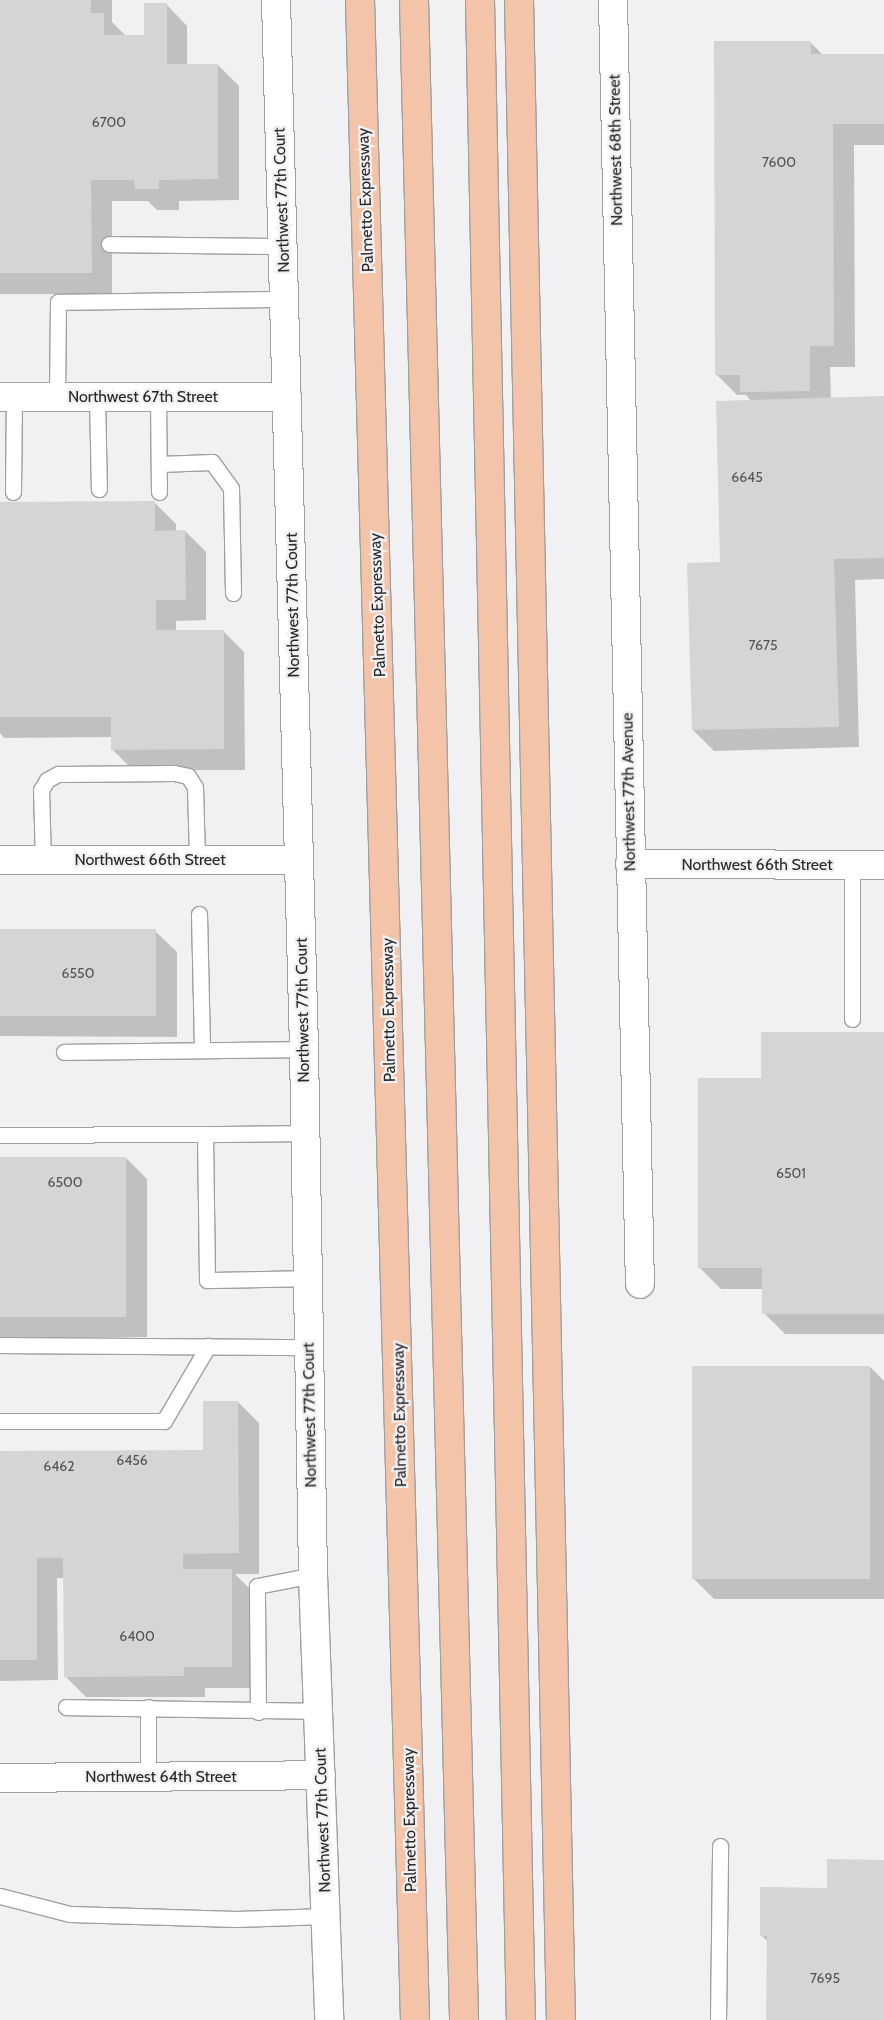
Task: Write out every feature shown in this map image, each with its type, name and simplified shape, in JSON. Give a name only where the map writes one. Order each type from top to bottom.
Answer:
[{"type":"highway","name":"Palmetto Expressway","points":[[360,0],[415,2020]]},
{"type":"highway","points":[[414,0],[464,2020]]},
{"type":"highway","points":[[480,0],[492,484],[521,2020]]},
{"type":"highway","points":[[519,0],[561,2020]]},
{"type":"street","name":"Northwest 77th Court","points":[[276,0],[304,1049],[313,1574],[329,2020]]},
{"type":"street","name":"Northwest 68th Street","points":[[613,0],[619,301]]},
{"type":"street","name":"Northwest 77th Avenue","points":[[619,301],[640,1284]]},
{"type":"street","name":"Northwest 67th Street","points":[[7,397],[287,397]]},
{"type":"street","name":"Northwest 66th Street","points":[[0,860],[299,860]]},
{"type":"street","name":"Northwest 66th Street","points":[[630,864],[884,865]]},
{"type":"street","name":"Northwest 64th Street","points":[[0,1778],[321,1775]]},
{"type":"lane","points":[[109,244],[284,246]]},
{"type":"lane","points":[[57,397],[58,302],[284,298]]},
{"type":"lane","points":[[7,397],[13,492]]},
{"type":"lane","points":[[97,397],[99,489]]},
{"type":"lane","points":[[158,397],[159,492]]},
{"type":"lane","points":[[159,464],[212,462],[231,488],[233,593]]},
{"type":"lane","points":[[43,861],[41,790],[47,780],[58,774],[174,773],[188,776],[195,786],[197,860]]},
{"type":"lane","points":[[852,865],[852,1019]]},
{"type":"lane","points":[[199,914],[202,1049]]},
{"type":"lane","points":[[64,1052],[304,1049]]},
{"type":"lane","points":[[0,1135],[305,1133]]},
{"type":"lane","points":[[204,1134],[207,1280],[307,1278]]},
{"type":"lane","points":[[0,1345],[309,1347]]},
{"type":"lane","points":[[0,1421],[164,1421],[208,1346]]},
{"type":"lane","points":[[258,1712],[257,1586],[313,1574]]},
{"type":"lane","points":[[66,1707],[148,1707],[258,1712],[319,1712]]},
{"type":"lane","points":[[148,1707],[148,1777]]},
{"type":"lane","points":[[718,2020],[720,1846]]},
{"type":"lane","points":[[0,1896],[70,1914],[236,1919],[326,1916]]},
{"type":"building","points":[[0,0],[91,0],[91,13],[104,13],[104,35],[144,35],[144,3],[167,3],[167,64],[218,64],[218,179],[159,180],[159,189],[135,189],[134,180],[91,180],[92,273],[0,273]]},
{"type":"building","points":[[714,41],[811,41],[811,54],[884,54],[884,124],[833,124],[834,346],[810,346],[810,391],[740,392],[740,375],[715,375]]},
{"type":"building","points":[[884,396],[884,558],[834,559],[839,727],[692,730],[687,563],[720,562],[716,401]]},
{"type":"building","points":[[155,501],[155,531],[185,530],[186,600],[156,600],[156,630],[224,630],[224,749],[111,750],[111,717],[0,717],[0,502]]},
{"type":"building","points":[[0,929],[156,929],[156,1016],[0,1016]]},
{"type":"building","points":[[761,1032],[884,1032],[884,1314],[762,1314],[762,1268],[698,1268],[698,1078],[761,1078]]},
{"type":"building","points":[[0,1157],[126,1157],[126,1317],[0,1317]]},
{"type":"building","points":[[692,1366],[870,1366],[870,1579],[692,1579]]},
{"type":"building","points":[[203,1401],[238,1401],[239,1553],[183,1554],[183,1569],[232,1569],[232,1667],[184,1667],[184,1676],[64,1677],[63,1558],[37,1558],[37,1660],[0,1660],[0,1451],[203,1450]]},
{"type":"building","points":[[827,1859],[884,1860],[884,2020],[766,2020],[767,1936],[760,1936],[760,1887],[827,1888]]}]
